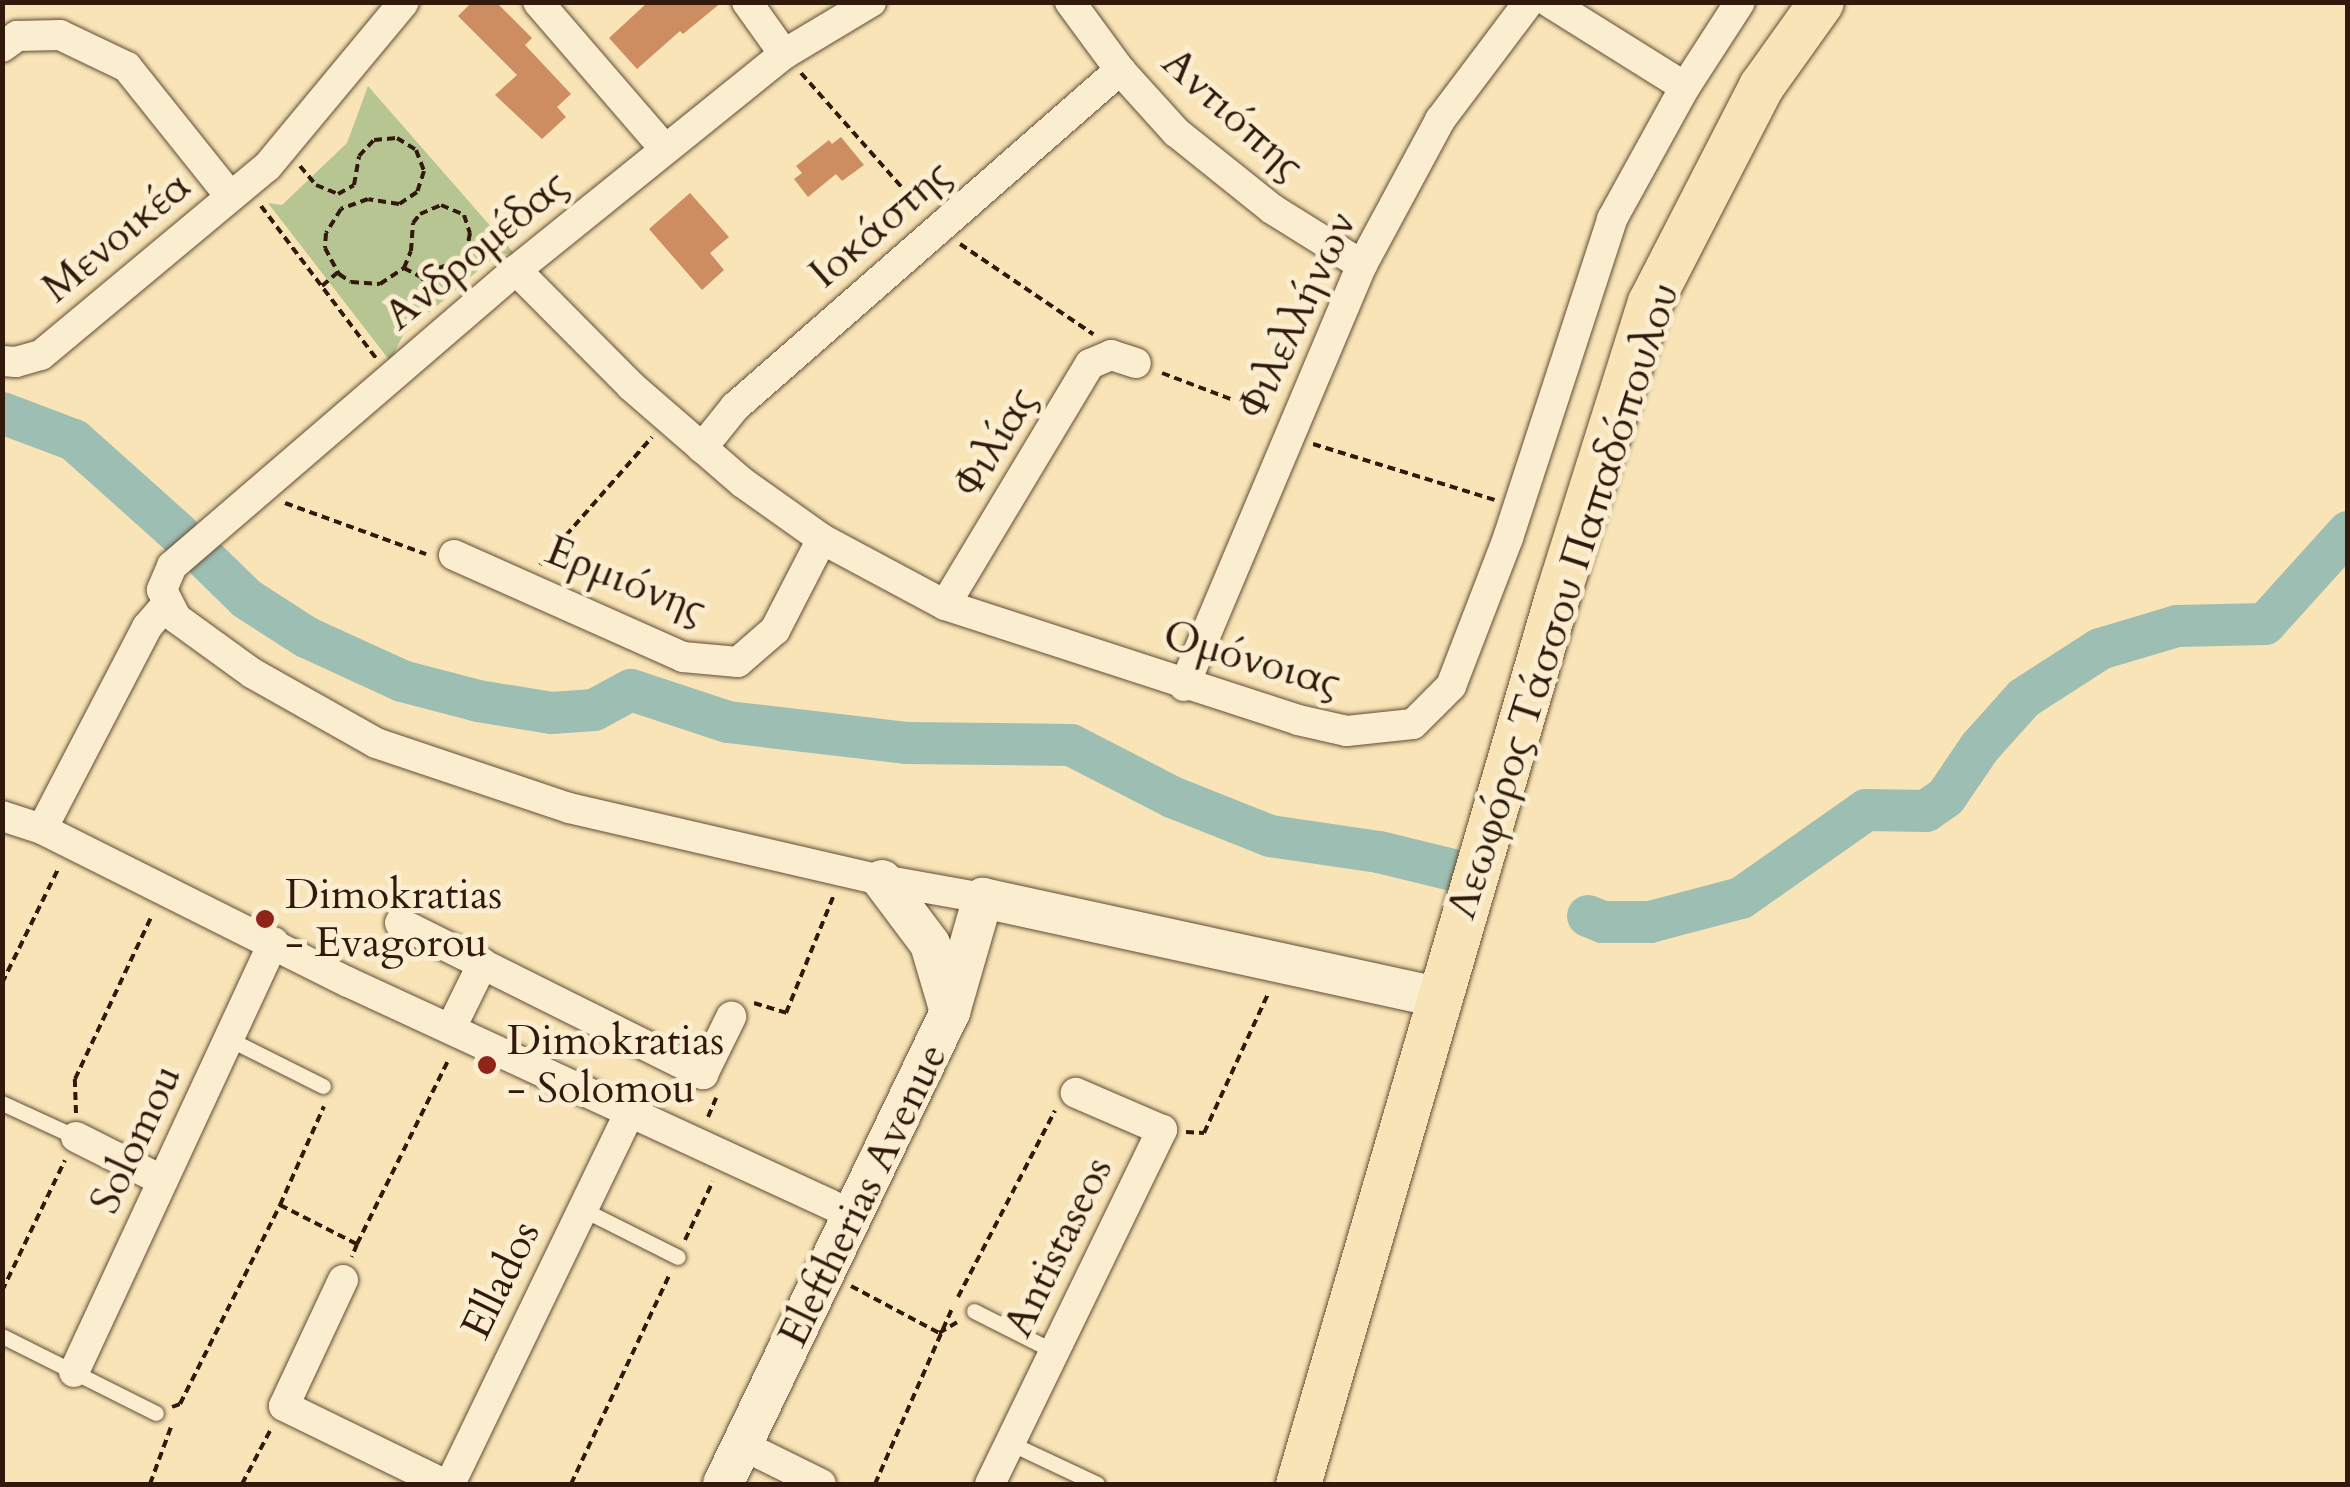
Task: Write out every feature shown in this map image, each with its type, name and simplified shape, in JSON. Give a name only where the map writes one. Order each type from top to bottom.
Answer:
[{"type":"main road","name":"Λεωφόρος Τάσσου Παπαδόπουλου","points":[[1298,1484],[1464,909],[1650,302],[1762,86],[1821,2]]},
{"type":"main road","points":[[863,875],[930,944],[950,1012]]},
{"type":"main road","points":[[983,898],[1438,998]]},
{"type":"main road","name":"Eleftherias Avenue","points":[[723,1484],[950,1012],[983,898]]},
{"type":"street","name":"Μενοικέα","points":[[2,360],[16,362],[41,355],[237,191],[283,147],[404,2]]},
{"type":"street","points":[[538,2],[664,148]]},
{"type":"street","points":[[747,2],[784,54]]},
{"type":"street","name":"Ανδρομέδας","points":[[42,828],[164,598],[172,566],[664,148],[784,54],[871,2]]},
{"type":"street","name":"Αντιόπης","points":[[1070,2],[1120,70],[1176,132],[1272,209],[1362,265]]},
{"type":"street","name":"Φιλελλήνων","points":[[1184,686],[1362,265],[1440,120],[1529,2]]},
{"type":"street","points":[[1550,2],[1684,87]]},
{"type":"street","name":"Ομόνοιας","points":[[516,270],[669,419],[744,484],[822,539],[945,604],[1184,686],[1348,732],[1414,724],[1451,686],[1518,507],[1612,219],[1684,87],[1740,2]]},
{"type":"street","name":"Μενοικέα","points":[[2,47],[17,36],[60,35],[127,67],[237,191]]},
{"type":"street","name":"Ιοκάστης","points":[[702,448],[736,406],[1120,70]]},
{"type":"street","name":"Φιλίας","points":[[945,604],[1090,364],[1111,355],[1136,363]]},
{"type":"street","name":"Ερμιόνης","points":[[454,555],[683,657],[738,662],[775,630],[822,539]]},
{"type":"street","points":[[164,598],[176,618],[252,673],[376,743],[568,808],[983,898]]},
{"type":"street","points":[[2,816],[42,828],[629,1113],[853,1216]]},
{"type":"street","points":[[400,923],[702,1074],[730,1017]]},
{"type":"street","name":"Solomou","points":[[74,1372],[274,942]]},
{"type":"street","points":[[456,1030],[483,964]]},
{"type":"street","name":"Antistaseos","points":[[990,1484],[1162,1130],[1076,1093]]},
{"type":"street","name":"Ellados","points":[[284,1406],[447,1484],[629,1113]]},
{"type":"street","points":[[76,1137],[163,1181]]},
{"type":"street","points":[[284,1406],[343,1280]]},
{"type":"street","points":[[742,1445],[821,1484]]},
{"type":"lane","points":[[229,1039],[324,1086]]},
{"type":"lane","points":[[2,1103],[76,1137]]},
{"type":"lane","points":[[582,1209],[678,1257]]},
{"type":"lane","points":[[974,1312],[1055,1352]]},
{"type":"lane","points":[[2,1336],[156,1413]]},
{"type":"lane","points":[[1010,1443],[1097,1484]]},
{"type":"path","points":[[784,54],[938,229],[1136,363],[1291,430],[1518,507]]},
{"type":"path","points":[[283,147],[316,186],[338,194],[354,185],[358,156],[374,140],[397,138],[408,142],[422,160],[422,182],[409,200],[389,205],[368,199],[350,204],[331,220],[326,248],[338,272],[365,285],[380,284],[404,268],[411,251],[413,223],[420,214],[441,205],[464,216],[470,241],[459,261],[430,269],[422,277],[418,297],[441,336]]},
{"type":"path","points":[[237,191],[322,286],[391,378]]},
{"type":"path","points":[[345,192],[350,204]]},
{"type":"path","points":[[404,268],[422,277]]},
{"type":"path","points":[[322,286],[338,272]]},
{"type":"path","points":[[523,584],[669,419]]},
{"type":"path","points":[[257,493],[419,554],[454,555]]},
{"type":"path","points":[[2,983],[71,843]]},
{"type":"path","points":[[730,1017],[749,1001],[786,1013],[863,875]]},
{"type":"path","points":[[2,1291],[76,1137],[75,1079],[164,888]]},
{"type":"path","points":[[1162,1130],[1204,1133],[1281,965]]},
{"type":"path","points":[[343,1280],[456,1030]]},
{"type":"path","points":[[697,1144],[716,1097],[702,1074]]},
{"type":"path","points":[[150,1484],[180,1404],[324,1112],[324,1086]]},
{"type":"path","points":[[875,1484],[939,1333],[1056,1108],[1076,1093]]},
{"type":"path","points":[[571,1484],[725,1157]]},
{"type":"path","points":[[280,1205],[356,1244]]},
{"type":"path","points":[[825,1272],[939,1333]]},
{"type":"path","points":[[939,1333],[974,1312]]},
{"type":"path","points":[[156,1413],[180,1404]]},
{"type":"path","points":[[242,1484],[284,1406]]},
{"type":"green space","points":[[368,86],[514,253],[496,255],[403,335],[390,361],[268,203],[282,205],[347,143]]},
{"type":"building","points":[[472,2],[496,2],[532,38],[525,45],[571,94],[557,107],[566,117],[542,139],[495,95],[517,75],[458,16]]},
{"type":"building","points":[[648,2],[722,2],[683,34],[680,31],[637,69],[609,38]]},
{"type":"building","points":[[841,137],[864,165],[842,181],[836,174],[808,197],[794,179],[802,173],[796,166],[829,140],[832,144]]},
{"type":"building","points":[[690,193],[729,237],[710,253],[724,270],[702,290],[649,229]]},
{"type":"waterway","points":[[2,413],[74,440],[179,534]]},
{"type":"waterway","points":[[1588,916],[1603,922],[1650,922],[1741,898],[1866,810],[1926,811],[1946,797],[1980,747],[2024,698],[2100,649],[2177,626],[2265,624],[2348,532]]},
{"type":"waterway","points":[[208,561],[247,599],[306,637],[402,681],[478,701],[552,713],[594,710],[631,690],[728,722],[906,743],[1071,745],[1172,797],[1270,836],[1379,852],[1453,870]]},
{"type":"place","name":"Dimokratias - Evagorou","points":[[265,919]]},
{"type":"place","name":"Dimokratias - Solomou","points":[[487,1065]]}]
